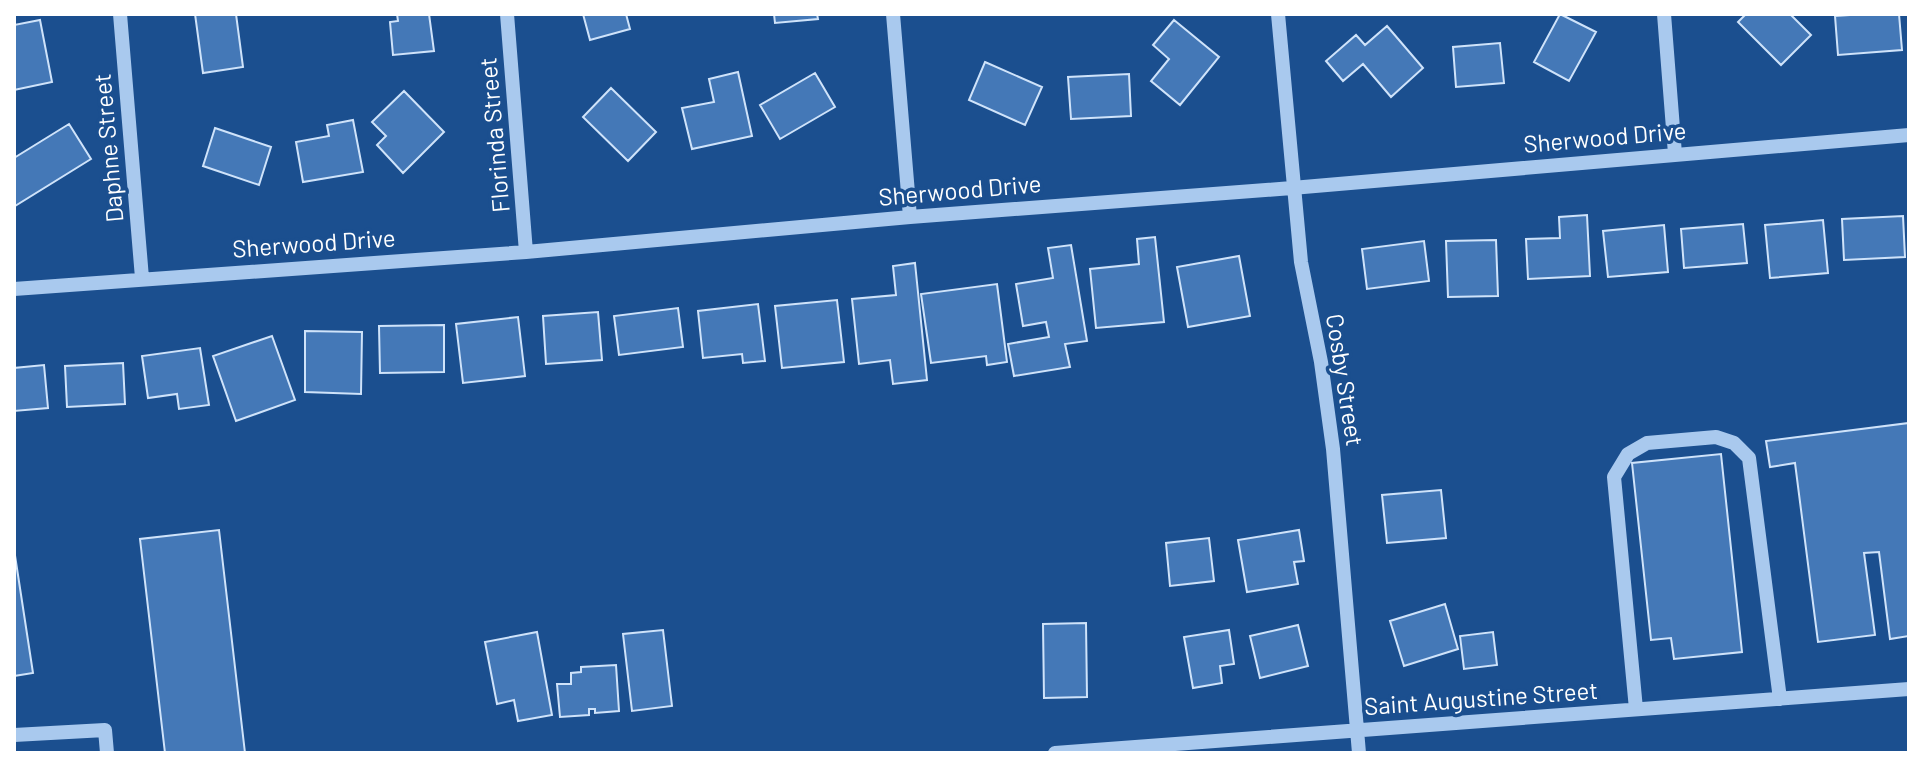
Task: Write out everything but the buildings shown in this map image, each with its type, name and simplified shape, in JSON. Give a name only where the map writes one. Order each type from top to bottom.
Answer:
[{"type":"street","name":"Daphne Street","points":[[120,14],[142,278]]},
{"type":"street","name":"Florinda Street","points":[[507,14],[526,252]]},
{"type":"street","points":[[893,14],[910,217]]},
{"type":"street","name":"Cosby Street","points":[[1278,14],[1301,262],[1321,362],[1333,449],[1359,753]]},
{"type":"street","points":[[1664,14],[1675,154]]},
{"type":"street","name":"Sherwood Drive","points":[[14,289],[526,252],[910,217],[1909,135]]},
{"type":"street","points":[[1636,709],[1614,477],[1628,454],[1647,443],[1716,437],[1734,443],[1749,458],[1780,699]]},
{"type":"street","name":"Saint Augustine Street","points":[[1055,753],[1909,689]]},
{"type":"street","points":[[14,735],[105,730],[107,753]]}]
